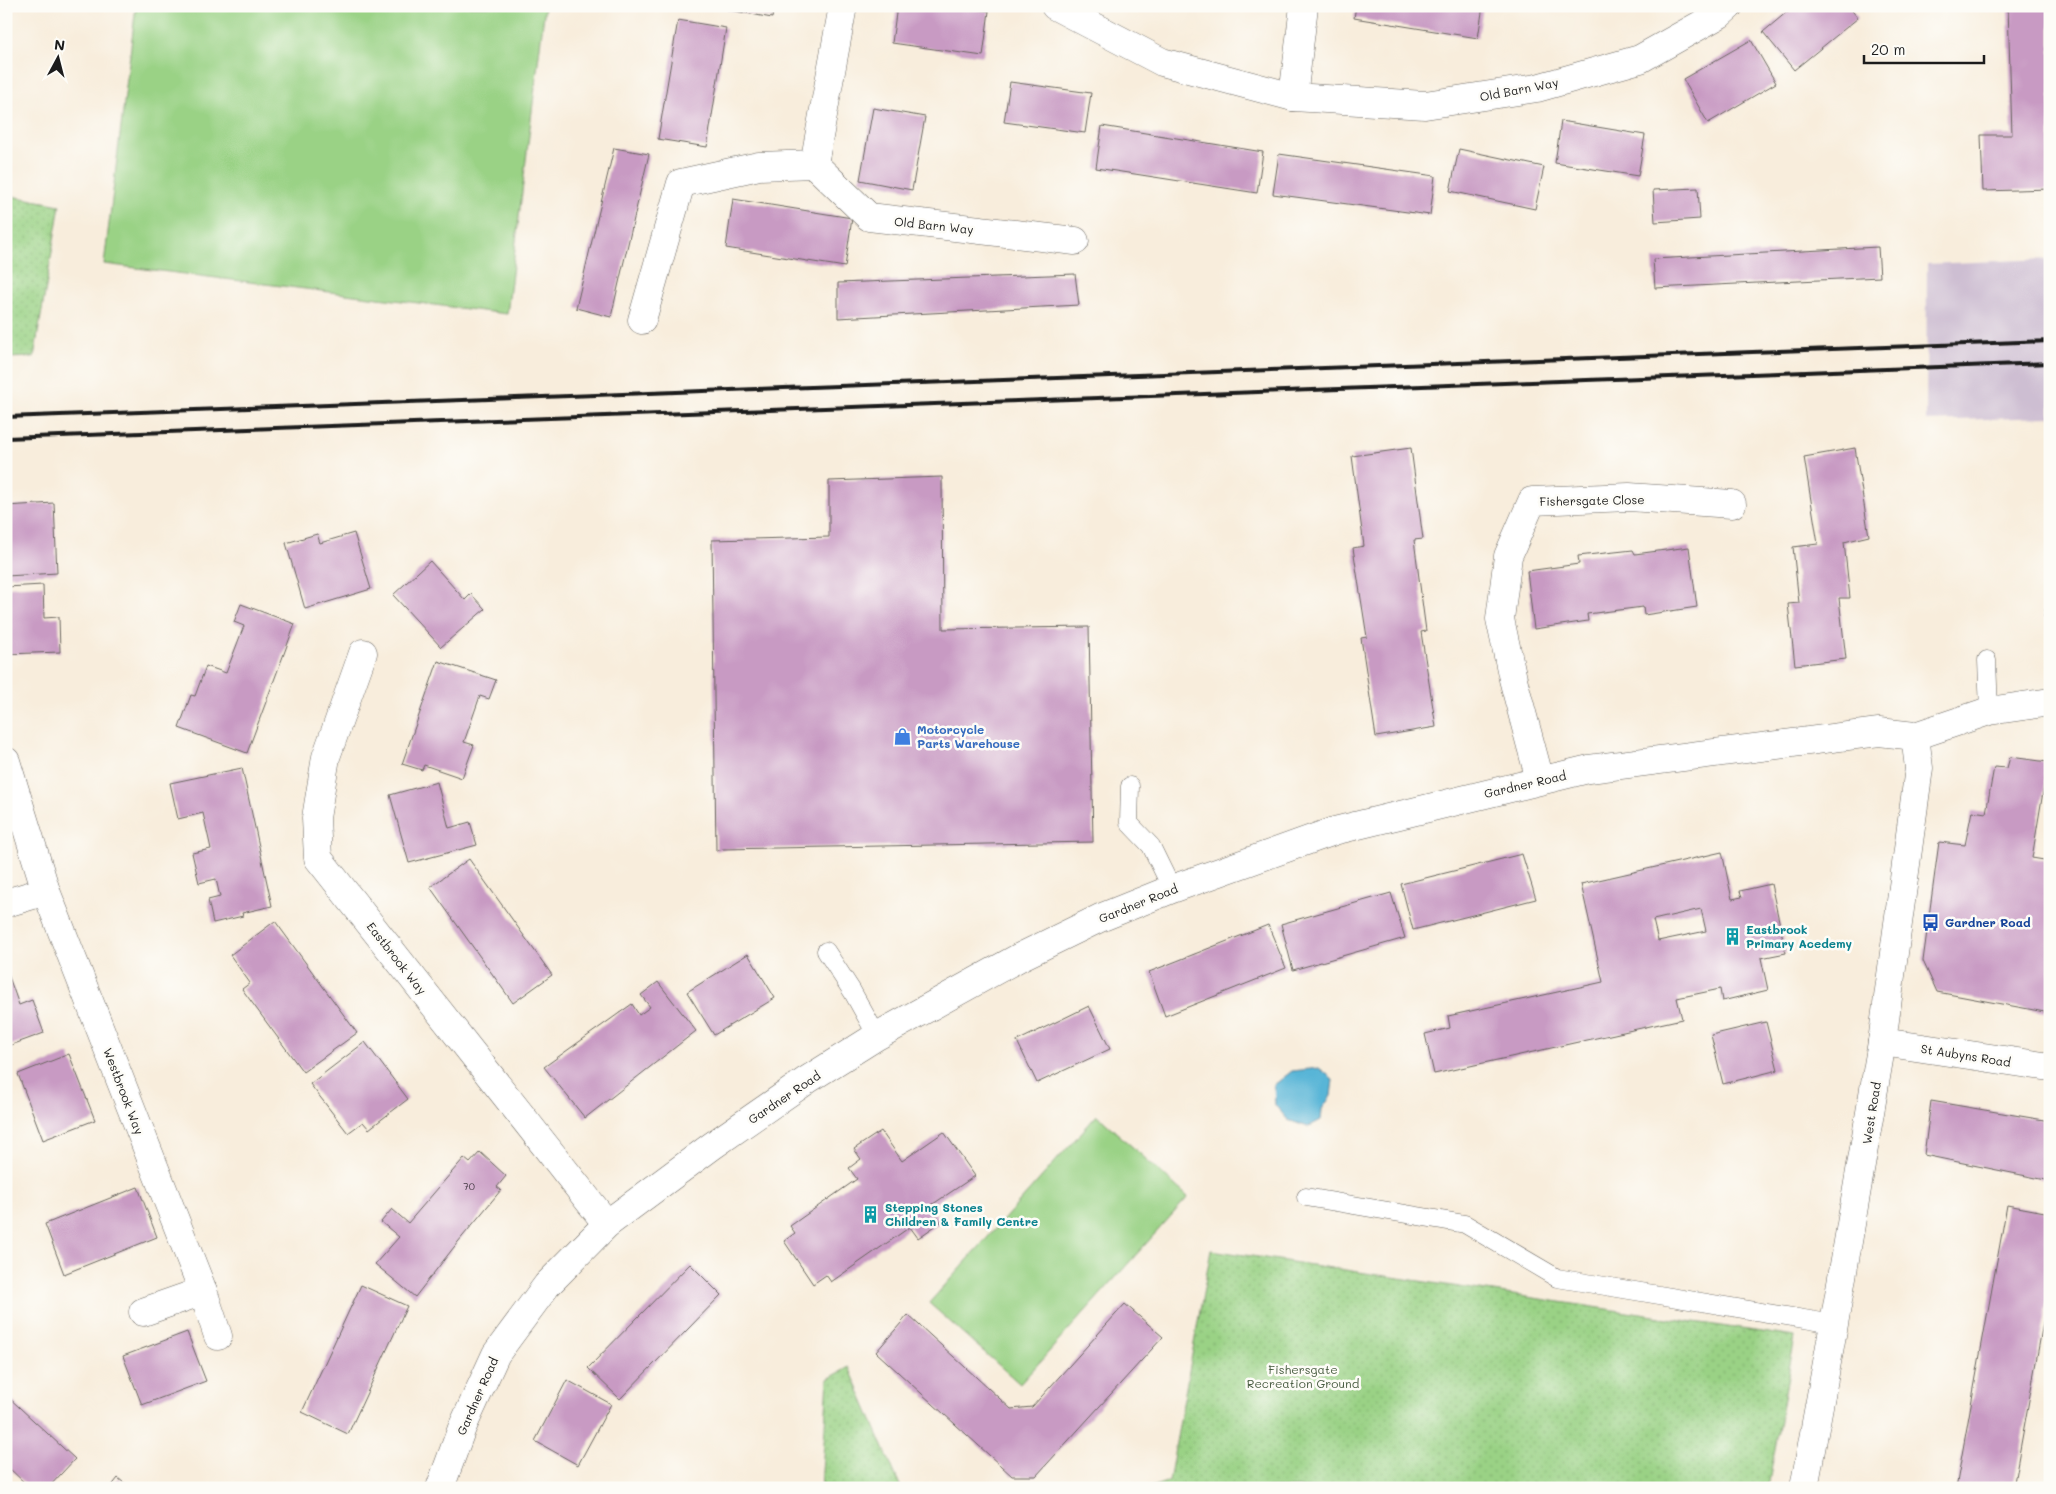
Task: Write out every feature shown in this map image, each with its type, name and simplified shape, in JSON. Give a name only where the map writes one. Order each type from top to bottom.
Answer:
[{"type":"street","points":[[642,320],[681,183],[760,166],[814,164],[843,6]]},
{"type":"street","name":"Old Barn Way","points":[[1055,6],[1162,62],[1293,97],[1424,105],[1537,88],[1640,59],[1720,14],[1728,6]]},
{"type":"street","points":[[1293,97],[1304,6]]},
{"type":"street","name":"Old Barn Way","points":[[814,164],[869,217],[1076,241]]},
{"type":"street","name":"Fishersgate Close","points":[[1540,780],[1513,679],[1500,619],[1508,556],[1532,501],[1629,497],[1732,504]]},
{"type":"street","name":"Eastbrook Way","points":[[363,653],[326,757],[316,818],[318,858],[607,1224]]},
{"type":"street","name":"Gardner Road","points":[[440,1488],[462,1428],[496,1354],[547,1285],[607,1224],[728,1135],[807,1080],[877,1036],[1020,957],[1100,918],[1172,889],[1334,831],[1589,769],[1880,732],[1915,736],[1989,711],[2050,702]]},
{"type":"street","name":"West Road","points":[[1804,1488],[1882,1042],[1919,768],[1915,736]]},
{"type":"street","name":"Westbrook Way","points":[[6,761],[46,890],[203,1291],[218,1336]]},
{"type":"street","points":[[6,903],[46,890]]},
{"type":"street","name":"St Aubyns Road","points":[[1882,1042],[2050,1067]]},
{"type":"street","points":[[143,1312],[203,1291]]},
{"type":"lane","points":[[1987,660],[1989,711]]},
{"type":"lane","points":[[1130,786],[1129,823],[1151,846],[1172,889]]},
{"type":"lane","points":[[826,952],[852,991],[877,1036]]},
{"type":"lane","points":[[1306,1197],[1465,1224],[1557,1278],[1834,1324]]},
{"type":"shaded area","points":[[2050,259],[2050,417],[1926,421],[1927,264]]},
{"type":"green space","points":[[136,6],[545,6],[507,314],[104,264]]},
{"type":"green space","points":[[6,195],[60,205],[34,357],[6,358]]},
{"type":"green space","points":[[1097,1115],[1188,1197],[1020,1384],[929,1303]]},
{"type":"green space","name":"Fishersgate Recreation Ground","points":[[1211,1250],[1795,1337],[1768,1488],[1149,1488],[1169,1481]]},
{"type":"green space","points":[[849,1367],[901,1488],[821,1488],[828,1379]]},
{"type":"water","points":[[1319,1068],[1333,1079],[1331,1096],[1322,1109],[1321,1120],[1308,1127],[1288,1120],[1275,1105],[1274,1085],[1292,1071]]},
{"type":"building","points":[[725,6],[774,6],[772,18],[724,9]]},
{"type":"building","points":[[897,6],[955,6],[989,11],[983,56],[892,43]]},
{"type":"building","points":[[1356,6],[1483,6],[1478,38],[1354,18]]},
{"type":"building","points":[[1794,6],[1848,6],[1858,18],[1794,70],[1763,32]]},
{"type":"building","points":[[2008,6],[2050,6],[2050,189],[1983,191],[1981,135],[2012,135]]},
{"type":"building","points":[[678,20],[726,28],[707,147],[658,139]]},
{"type":"building","points":[[1751,40],[1776,83],[1708,123],[1683,79]]},
{"type":"building","points":[[1010,82],[1091,93],[1085,133],[1004,122]]},
{"type":"building","points":[[873,108],[925,117],[912,190],[860,180]]},
{"type":"building","points":[[1561,121],[1645,135],[1638,176],[1555,163]]},
{"type":"building","points":[[1102,126],[1263,152],[1257,193],[1096,168]]},
{"type":"building","points":[[614,148],[649,154],[611,317],[576,308]]},
{"type":"building","points":[[1459,149],[1544,167],[1535,209],[1450,191]]},
{"type":"building","points":[[1279,154],[1435,176],[1430,215],[1273,194]]},
{"type":"building","points":[[1698,188],[1700,219],[1655,222],[1653,190]]},
{"type":"building","points":[[733,199],[852,218],[845,267],[726,248]]},
{"type":"building","points":[[1878,247],[1880,277],[1655,288],[1653,259]]},
{"type":"building","points":[[1075,274],[1079,305],[838,318],[838,283]]},
{"type":"building","points":[[1411,448],[1423,539],[1414,540],[1426,631],[1421,632],[1436,727],[1376,737],[1361,638],[1367,637],[1353,548],[1364,546],[1352,456]]},
{"type":"building","points":[[1855,448],[1869,536],[1844,542],[1850,598],[1839,598],[1846,659],[1795,665],[1788,604],[1799,603],[1793,547],[1818,544],[1804,457]]},
{"type":"building","name":"Motorcycle Parts Warehouse","points":[[942,477],[943,629],[1089,627],[1093,842],[723,849],[716,851],[712,540],[829,537],[829,481]]},
{"type":"building","points":[[54,503],[57,573],[6,576],[6,506]]},
{"type":"building","points":[[354,533],[371,589],[305,609],[286,543],[317,534],[320,543]]},
{"type":"building","points":[[1689,547],[1697,607],[1644,615],[1643,607],[1587,614],[1588,621],[1534,629],[1527,571],[1579,564],[1578,556],[1633,550],[1635,554]]},
{"type":"building","points":[[430,561],[465,600],[471,594],[485,609],[441,647],[393,595]]},
{"type":"building","points":[[43,585],[44,618],[59,617],[60,652],[7,654],[6,587]]},
{"type":"building","points":[[2050,588],[2050,618],[2044,617]]},
{"type":"building","points":[[241,604],[295,624],[247,753],[179,728],[191,695],[195,696],[206,666],[226,673],[244,626],[234,622]]},
{"type":"building","points":[[438,661],[496,680],[489,699],[480,696],[464,742],[474,745],[462,778],[424,765],[422,770],[402,764]]},
{"type":"building","points":[[2010,757],[2048,762],[2032,858],[2050,861],[2050,1013],[1937,992],[1923,961],[1939,842],[1965,845],[1972,811],[1986,813],[1994,767],[2007,768]]},
{"type":"building","points":[[242,768],[272,906],[242,913],[243,916],[213,923],[208,900],[220,897],[216,879],[199,883],[192,853],[211,849],[203,813],[178,819],[170,783]]},
{"type":"building","points":[[437,782],[449,828],[470,822],[477,845],[409,863],[390,795]]},
{"type":"building","name":"Eastbrook Primary Acedemy","points":[[1722,852],[1732,899],[1742,897],[1740,891],[1771,884],[1786,953],[1761,958],[1768,990],[1722,1001],[1720,989],[1677,998],[1682,1019],[1434,1074],[1425,1034],[1450,1028],[1448,1016],[1603,982],[1581,884]],"holes":[[[1701,909],[1706,931],[1658,941],[1653,920]]]},
{"type":"building","points":[[1522,854],[1536,899],[1413,930],[1401,884]]},
{"type":"building","points":[[469,859],[552,975],[513,1003],[430,887]]},
{"type":"building","points":[[1391,893],[1405,938],[1293,970],[1281,924]]},
{"type":"building","points":[[275,921],[357,1033],[303,1072],[242,989],[250,983],[230,955]]},
{"type":"building","points":[[1268,925],[1286,968],[1165,1016],[1149,972]]},
{"type":"building","points":[[748,954],[775,998],[714,1035],[687,992]]},
{"type":"building","points":[[8,974],[19,1005],[32,1000],[44,1033],[6,1047],[6,975]]},
{"type":"building","points":[[658,982],[696,1031],[585,1118],[544,1067],[632,1004],[639,1015],[650,1007],[641,995]]},
{"type":"building","points":[[1089,1006],[1110,1049],[1037,1083],[1017,1041]]},
{"type":"building","points":[[1766,1022],[1778,1070],[1723,1084],[1711,1035]]},
{"type":"building","points":[[365,1042],[408,1099],[369,1129],[363,1122],[348,1133],[310,1084]]},
{"type":"building","points":[[69,1054],[95,1120],[43,1140],[18,1074]]},
{"type":"building","points":[[1931,1101],[2050,1121],[2050,1160],[2046,1180],[1924,1155]]},
{"type":"building","name":"Stepping Stones Children & Family Centre","points":[[881,1131],[902,1161],[944,1132],[975,1176],[930,1206],[941,1222],[918,1238],[910,1227],[831,1282],[826,1275],[813,1284],[784,1241],[795,1233],[790,1226],[857,1179],[849,1168],[861,1159],[854,1149]]},
{"type":"building","points":[[480,1152],[506,1176],[497,1187],[501,1190],[415,1297],[375,1264],[399,1237],[381,1222],[392,1209],[408,1223],[464,1158],[470,1163]]},
{"type":"building","points":[[138,1187],[157,1237],[64,1274],[45,1224]]},
{"type":"building","points":[[2007,1205],[2050,1213],[2050,1285],[2013,1488],[1956,1488]]},
{"type":"building","points":[[690,1264],[721,1295],[620,1399],[588,1368]]},
{"type":"building","points":[[361,1285],[407,1306],[348,1434],[302,1412]]},
{"type":"building","points":[[1125,1304],[1163,1337],[1036,1476],[1012,1476],[876,1352],[908,1315],[1011,1409],[1032,1407]]},
{"type":"building","points":[[187,1332],[206,1381],[142,1405],[123,1356]]},
{"type":"building","points":[[567,1380],[611,1404],[578,1465],[535,1441]]},
{"type":"building","points":[[6,1395],[75,1459],[48,1488],[30,1488],[6,1465]]},
{"type":"building","points":[[118,1478],[130,1488],[110,1488]]},
{"type":"railway","points":[[6,417],[2050,341]]},
{"type":"railway","points":[[6,438],[2050,363]]},
{"type":"place","name":"Motorcycle Parts Warehouse","points":[[903,736]]},
{"type":"place","name":"Gardner Road","points":[[1931,922]]},
{"type":"place","name":"Eastbrook Primary Acedemy","points":[[1732,936]]},
{"type":"place","name":"Stepping Stones Children & Family Centre","points":[[871,1214]]}]
